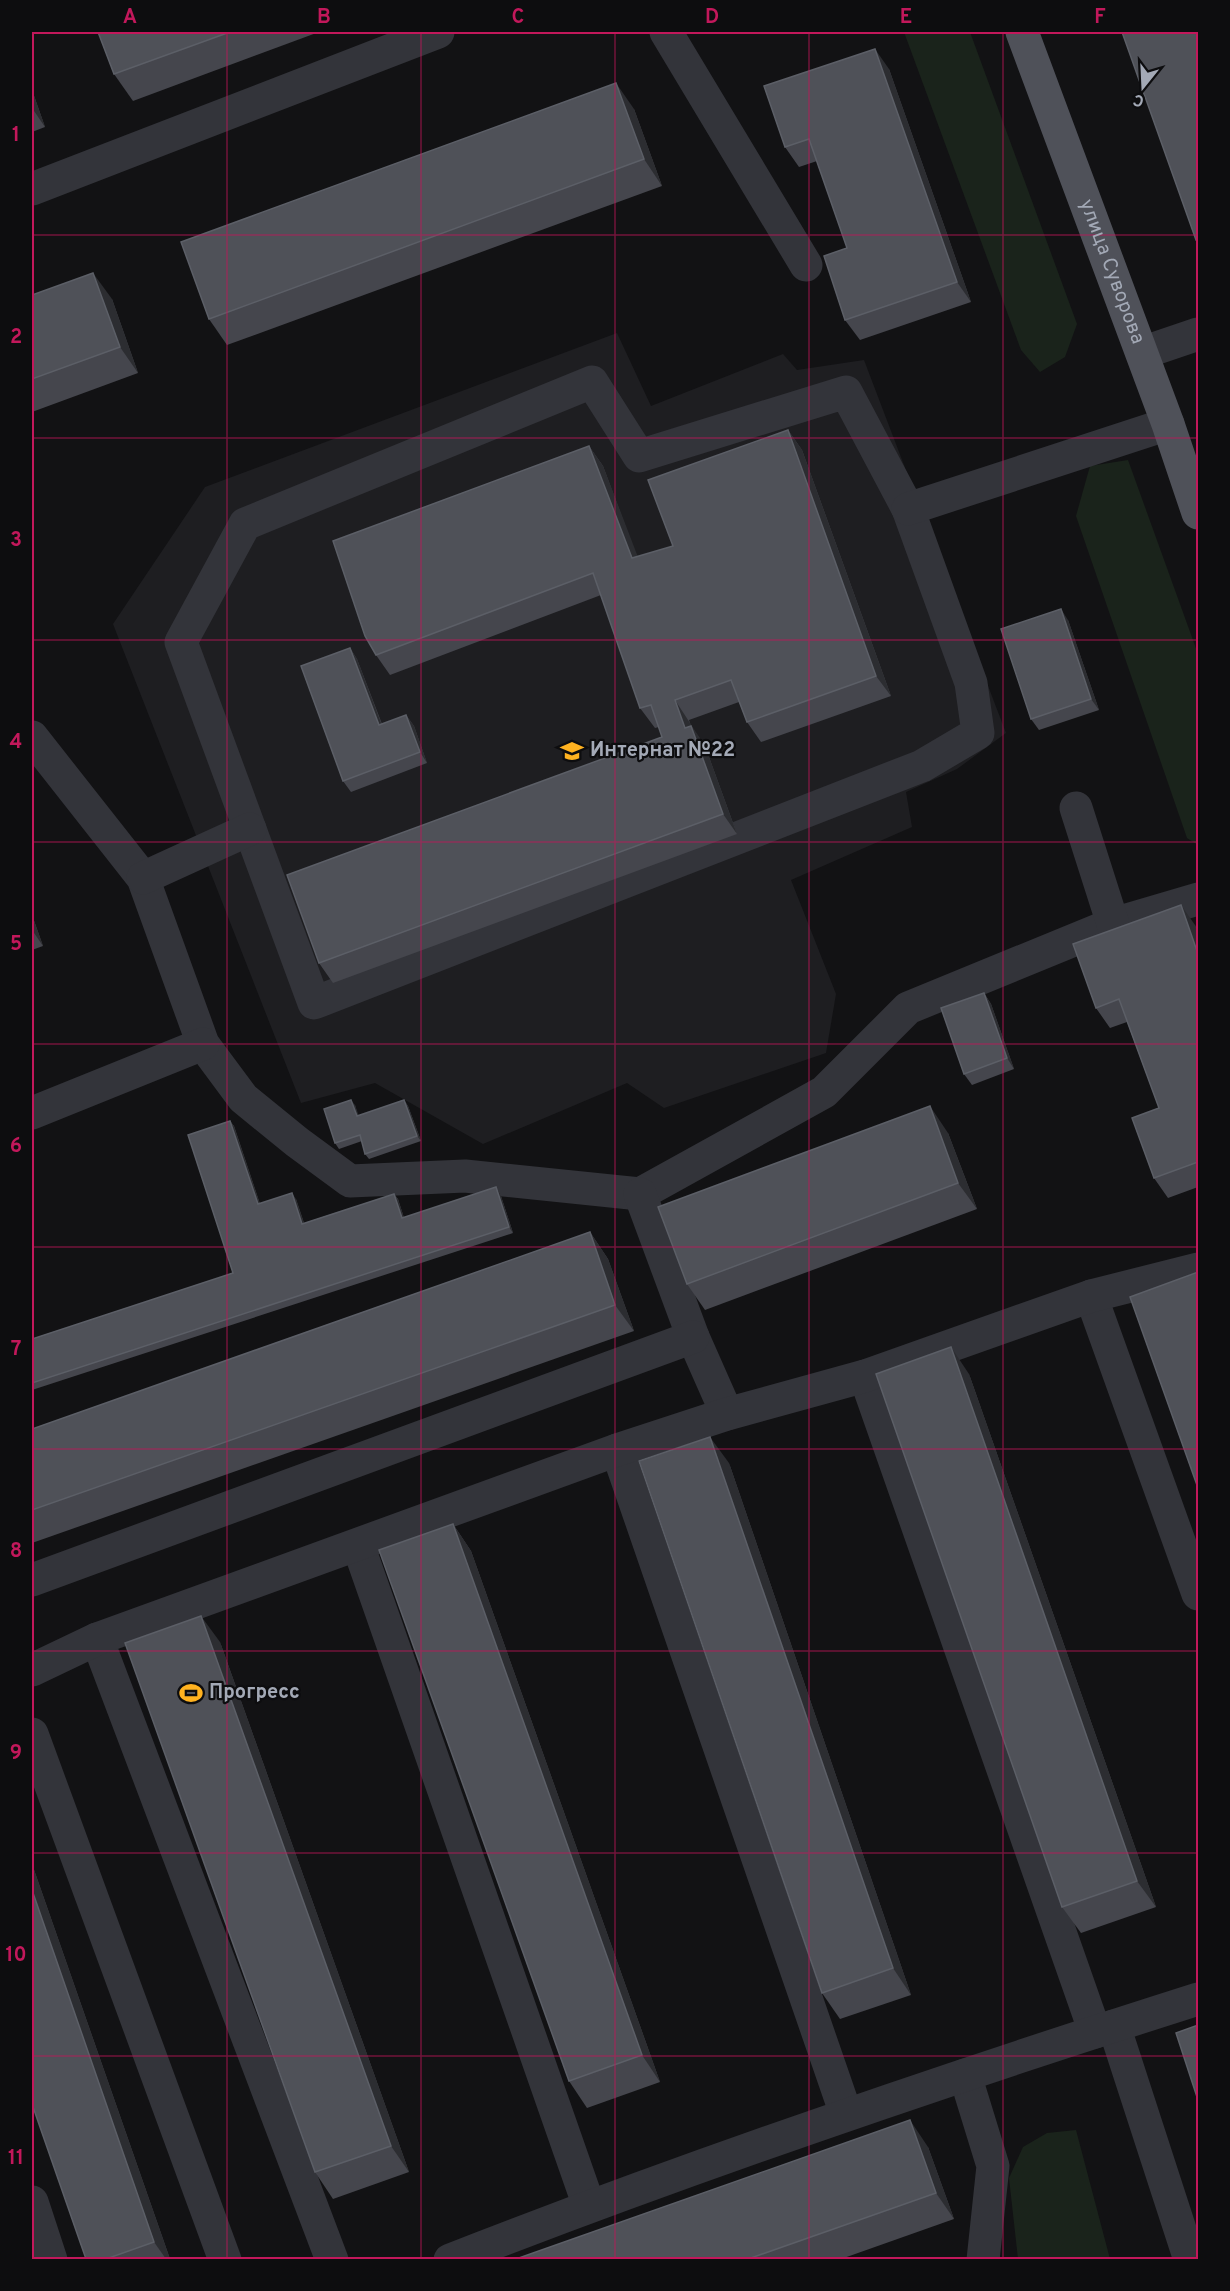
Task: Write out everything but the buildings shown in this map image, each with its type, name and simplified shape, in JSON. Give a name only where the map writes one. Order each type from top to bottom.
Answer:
[{"type":"main road","name":"улица Суворова","points":[[1022,32],[1168,424],[1198,513]]},
{"type":"street","points":[[32,189],[438,32]]},
{"type":"street","points":[[666,32],[806,265]]},
{"type":"street","points":[[1142,353],[1198,334]]},
{"type":"street","points":[[592,382],[644,469],[846,393],[908,509],[971,683],[978,732],[922,766],[314,1003],[182,642],[245,524],[592,382]]},
{"type":"street","points":[[908,509],[1168,424]]},
{"type":"street","points":[[32,737],[143,878],[203,1044],[243,1098],[350,1181],[465,1176],[640,1194],[824,1092],[908,1008],[1113,924],[1198,899]]},
{"type":"street","points":[[1076,808],[1113,924]]},
{"type":"street","points":[[143,878],[250,829]]},
{"type":"street","points":[[32,1113],[203,1044]]},
{"type":"street","points":[[640,1194],[693,1337],[727,1414]]},
{"type":"street","points":[[32,1670],[97,1640],[617,1450],[727,1414],[865,1376],[1091,1296],[1198,1269]]},
{"type":"street","points":[[1091,1296],[1198,1594]]},
{"type":"street","points":[[32,1580],[693,1337]]},
{"type":"street","points":[[865,1376],[1190,2259]]},
{"type":"street","points":[[617,1450],[846,2114]]},
{"type":"street","points":[[358,1545],[589,2206]]},
{"type":"street","points":[[97,1640],[332,2259]]},
{"type":"street","points":[[32,1734],[225,2259]]},
{"type":"street","points":[[450,2259],[589,2206],[846,2114],[1198,1999]]},
{"type":"street","points":[[965,2074],[993,2166],[983,2259]]},
{"type":"street","points":[[32,2202],[51,2259]]},
{"type":"shaded area","points":[[904,32],[970,32],[1077,324],[1065,357],[1040,372],[1021,350]]},
{"type":"shaded area","name":"Интернат №22","points":[[617,333],[651,406],[783,354],[797,370],[864,360],[1006,733],[957,769],[906,792],[912,827],[791,880],[836,994],[826,1053],[664,1108],[627,1083],[483,1144],[375,1083],[301,1103],[113,624],[205,487]]},
{"type":"shaded area","points":[[1128,460],[1198,654],[1198,845],[1187,838],[1076,516],[1090,466]]},
{"type":"shaded area","points":[[1076,2130],[1110,2259],[1018,2259],[1009,2178],[1023,2147],[1047,2133]]},
{"type":"place","name":"Интернат №22","points":[[572,751]]},
{"type":"place","name":"Прогресс","points":[[191,1693]]}]
